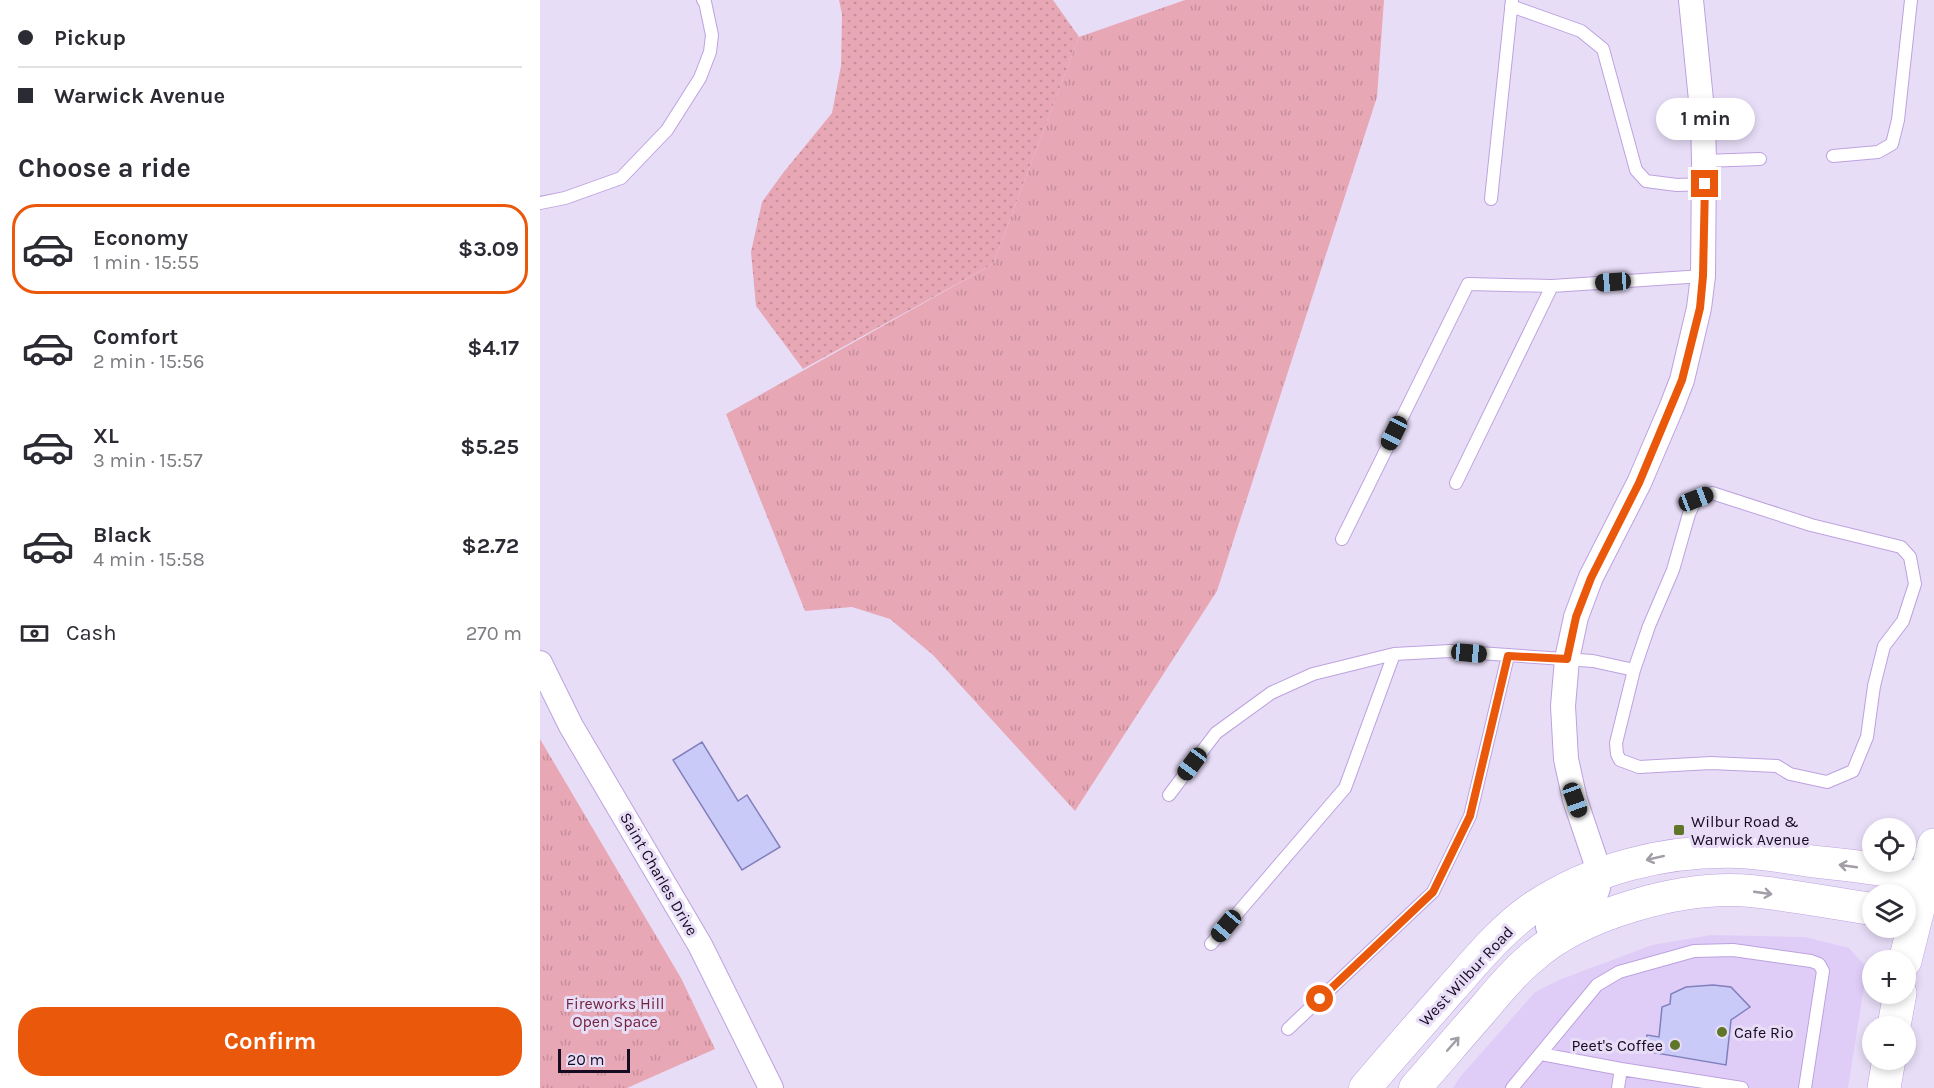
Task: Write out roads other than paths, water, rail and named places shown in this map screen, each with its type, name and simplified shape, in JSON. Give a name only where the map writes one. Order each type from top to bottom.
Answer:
[{"type":"main road","points":[[1908,950],[1930,882],[1934,845]]},
{"type":"main road","points":[[1884,1088],[1887,1070]]},
{"type":"street","points":[[1531,958],[1532,940],[1548,927],[1593,902],[1598,888],[1600,874],[1575,800],[1566,759],[1563,706],[1567,659],[1576,617],[1591,578],[1639,483],[1682,380],[1700,308],[1703,276],[1705,172],[1703,120],[1691,0]]},
{"type":"street","name":"Saint Charles Drive","points":[[540,663],[571,726],[700,945],[771,1088]]},
{"type":"street","name":"West Wilbur Road","points":[[1367,1087],[1492,943],[1538,905],[1564,888],[1600,874],[1672,854],[1739,852],[1847,866],[1930,882]]},
{"type":"street","name":"West Wilbur Road","points":[[1415,1088],[1509,979],[1531,958],[1567,934],[1612,914],[1663,898],[1705,891],[1749,891],[1862,908]]},
{"type":"lane","points":[[540,203],[565,198],[621,178],[667,130],[700,78],[710,52],[712,35],[703,0]]},
{"type":"lane","points":[[1833,156],[1878,152],[1892,144],[1898,120],[1911,0]]},
{"type":"lane","points":[[1491,199],[1511,3],[1581,31],[1603,49],[1636,170],[1646,181],[1677,185],[1705,172],[1760,159]]},
{"type":"lane","points":[[1342,539],[1468,284],[1552,286],[1703,276]]},
{"type":"lane","points":[[1456,483],[1552,286]]},
{"type":"lane","points":[[1712,493],[1811,525],[1901,547],[1910,557],[1915,584],[1903,621],[1884,646],[1874,686],[1868,737],[1853,771],[1827,782],[1790,774],[1777,766],[1711,763],[1639,767],[1620,760],[1616,743],[1634,670],[1648,626],[1673,570],[1689,514],[1696,499],[1712,493]]},
{"type":"lane","points":[[1169,795],[1216,733],[1271,693],[1313,674],[1394,654],[1450,651],[1593,661],[1634,670]]},
{"type":"lane","points":[[1211,944],[1345,788],[1394,654]]},
{"type":"lane","points":[[1288,1029],[1433,892],[1470,816],[1508,656]]},
{"type":"lane","points":[[1512,1088],[1597,985],[1619,972],[1694,951],[1733,950],[1819,964],[1822,971],[1805,1088]]},
{"type":"lane","points":[[1541,1054],[1621,1070],[1742,1088]]},
{"type":"lane","points":[[1618,1088],[1621,1070]]},
{"type":"place","name":"Wilbur Road & Warwick Avenue","points":[[1679,830]]},
{"type":"place","name":"Cafe Rio","points":[[1722,1032]]},
{"type":"place","name":"Peet's Coffee","points":[[1675,1045]]},
{"type":"park label","name":"Fireworks Hill Open Space","points":[[615,1012]]}]
